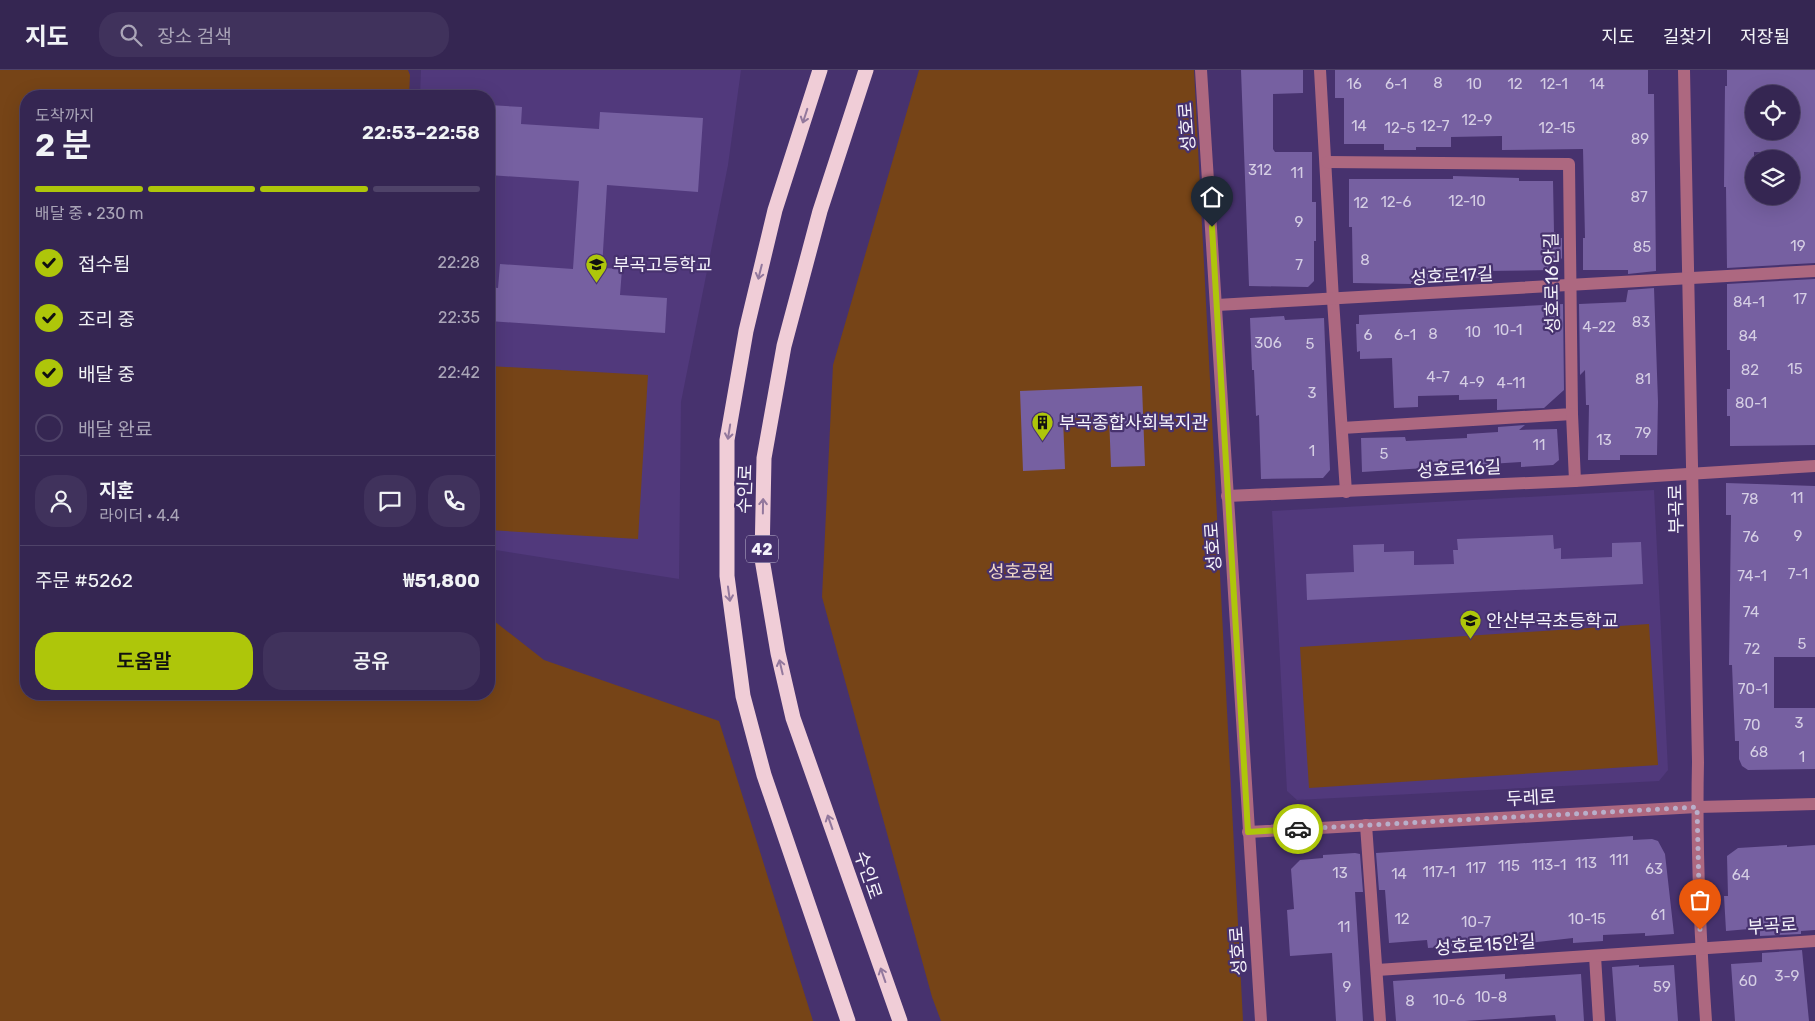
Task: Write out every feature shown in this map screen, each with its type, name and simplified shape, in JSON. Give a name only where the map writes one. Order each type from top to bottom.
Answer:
[{"type":"highway","points":[[815,70],[815,87]]},
{"type":"highway","name":"수인로","points":[[820,70],[775,210],[746,331],[727,440],[727,576],[743,696],[761,766],[848,1021]]},
{"type":"highway","name":"수인로","points":[[866,70],[820,211],[784,346],[764,458],[762,559],[778,653],[793,718],[900,1021]]},
{"type":"highway","points":[[858,92],[879,70]]},
{"type":"street","name":"성호로","points":[[1201,70],[1261,1021]]},
{"type":"street","points":[[1320,70],[1346,492]]},
{"type":"street","name":"부곡로","points":[[1684,70],[1693,473],[1698,762],[1697,807],[1701,948],[1706,1021]]},
{"type":"street","name":"성호로16안길","points":[[1327,162],[1569,164],[1569,287],[1575,481]]},
{"type":"street","name":"성호로17길","points":[[1217,305],[1569,287],[1815,271]]},
{"type":"street","points":[[1342,428],[1572,414]]},
{"type":"street","name":"성호로16길","points":[[1227,496],[1575,481],[1815,466]]},
{"type":"street","name":"두레로","points":[[1248,832],[1697,807],[1815,804]]},
{"type":"street","points":[[1366,825],[1380,1021]]},
{"type":"street","name":"부곡로","points":[[1701,948],[1815,945]]},
{"type":"street","name":"성호로15안길","points":[[1377,970],[1701,948]]},
{"type":"street","points":[[1595,956],[1599,1021]]},
{"type":"shaded area","name":"부곡고등학교","points":[[421,70],[741,70],[728,165],[681,402],[679,579],[495,550],[495,90],[420,90]]},
{"type":"shaded area","name":"안산부곡초등학교","points":[[1654,490],[1668,770],[1659,781],[1297,800],[1287,791],[1272,511]]},
{"type":"green space","points":[[0,70],[408,70],[410,75],[409,90],[20,90],[20,700],[495,700],[495,622],[544,660],[719,721],[813,1021],[0,1021]]},
{"type":"green space","name":"성호공원","points":[[919,70],[1194,70],[1243,1021],[941,1021],[932,997],[822,597],[833,365]]},
{"type":"green space","points":[[495,366],[648,375],[638,539],[495,530]]},
{"type":"green space","points":[[1649,624],[1658,765],[1309,788],[1300,647]]},
{"type":"building","points":[[1241,70],[1303,70],[1303,93],[1273,94],[1273,149],[1275,152],[1312,152],[1312,202],[1316,202],[1316,241],[1314,241],[1314,281],[1308,287],[1249,286]]},
{"type":"building","points":[[1335,70],[1648,70],[1648,94],[1654,94],[1656,271],[1628,274],[1628,270],[1583,270],[1583,238],[1585,238],[1583,149],[1502,150],[1502,136],[1451,137],[1451,147],[1416,147],[1416,150],[1384,150],[1384,144],[1344,144],[1344,98],[1335,98]]},
{"type":"building","points":[[1727,70],[1815,70],[1815,263],[1727,268],[1726,187],[1724,187],[1725,86],[1727,86]]},
{"type":"building","points":[[495,105],[522,107],[521,124],[599,129],[600,112],[703,118],[698,192],[607,185],[602,268],[622,269],[620,295],[667,298],[665,333],[495,321],[495,288],[498,288],[500,264],[573,269],[579,181],[495,175]]},
{"type":"building","points":[[1453,176],[1519,178],[1519,181],[1553,181],[1554,232],[1556,232],[1556,238],[1562,238],[1562,258],[1551,270],[1485,271],[1485,278],[1448,278],[1448,281],[1411,282],[1411,284],[1353,283],[1352,227],[1349,227],[1349,179],[1453,179]]},
{"type":"building","points":[[1815,279],[1815,445],[1730,446],[1730,416],[1727,416],[1727,389],[1730,389],[1730,350],[1727,350],[1727,284]]},
{"type":"building","points":[[1654,288],[1658,402],[1657,455],[1620,455],[1620,460],[1588,460],[1589,405],[1586,405],[1585,370],[1580,375],[1579,304],[1626,302],[1628,290]]},
{"type":"building","points":[[1563,304],[1564,390],[1544,408],[1497,410],[1497,399],[1459,400],[1459,395],[1418,396],[1418,407],[1394,408],[1392,358],[1360,359],[1360,351],[1357,352],[1356,324],[1359,324],[1359,315]]},
{"type":"building","points":[[1284,316],[1285,320],[1324,318],[1330,470],[1323,478],[1261,479],[1259,415],[1256,416],[1250,318]]},
{"type":"building","name":"부곡종합사회복지관","points":[[1142,386],[1145,466],[1111,467],[1109,416],[1063,418],[1065,469],[1023,471],[1020,391]]},
{"type":"building","points":[[1525,425],[1519,430],[1557,429],[1559,460],[1553,465],[1521,467],[1521,462],[1362,472],[1361,438],[1405,437],[1406,441],[1467,438],[1467,434],[1498,432],[1498,427]]},
{"type":"building","points":[[1726,483],[1815,486],[1815,657],[1774,657],[1774,708],[1815,708],[1815,769],[1748,770],[1742,766],[1739,759],[1739,741],[1735,741],[1732,665],[1729,665],[1731,515],[1726,515]]},
{"type":"building","points":[[1553,535],[1554,549],[1561,548],[1561,559],[1612,557],[1612,543],[1641,542],[1643,584],[1307,600],[1306,574],[1354,572],[1353,545],[1384,544],[1384,552],[1414,551],[1414,565],[1454,564],[1453,550],[1458,550],[1457,539]]},
{"type":"building","points":[[1633,836],[1633,840],[1652,839],[1658,841],[1665,854],[1674,934],[1645,936],[1645,933],[1603,935],[1603,941],[1573,943],[1573,938],[1501,946],[1501,940],[1457,943],[1457,946],[1428,948],[1427,940],[1389,943],[1385,890],[1379,890],[1376,853]]},
{"type":"building","points":[[1787,845],[1787,847],[1815,845],[1815,930],[1801,931],[1801,934],[1760,936],[1760,928],[1726,931],[1724,896],[1728,896],[1727,856],[1738,848]]},
{"type":"building","points":[[1360,854],[1363,892],[1355,892],[1363,1021],[1336,1021],[1332,953],[1290,956],[1287,910],[1294,909],[1291,869],[1300,860],[1323,858],[1323,855]]},
{"type":"building","points":[[1802,950],[1809,1021],[1735,1021],[1731,964],[1762,962],[1762,953]]},
{"type":"building","points":[[1639,965],[1639,967],[1674,965],[1678,1021],[1616,1021],[1612,967]]},
{"type":"building","points":[[1505,974],[1505,979],[1581,974],[1584,1021],[1556,1021],[1555,1015],[1465,1021],[1396,1021],[1393,981]]},
{"type":"way so far","points":[[1298,829],[1697,807],[1700,930]]},
{"type":"place","name":"부곡고등학교","points":[[597,284]]},
{"type":"place","name":"부곡종합사회복지관","points":[[1043,442]]},
{"type":"place","name":"안산부곡초등학교","points":[[1470,640]]},
{"type":"route","points":[[1212,227],[1248,832],[1298,829]]}]
